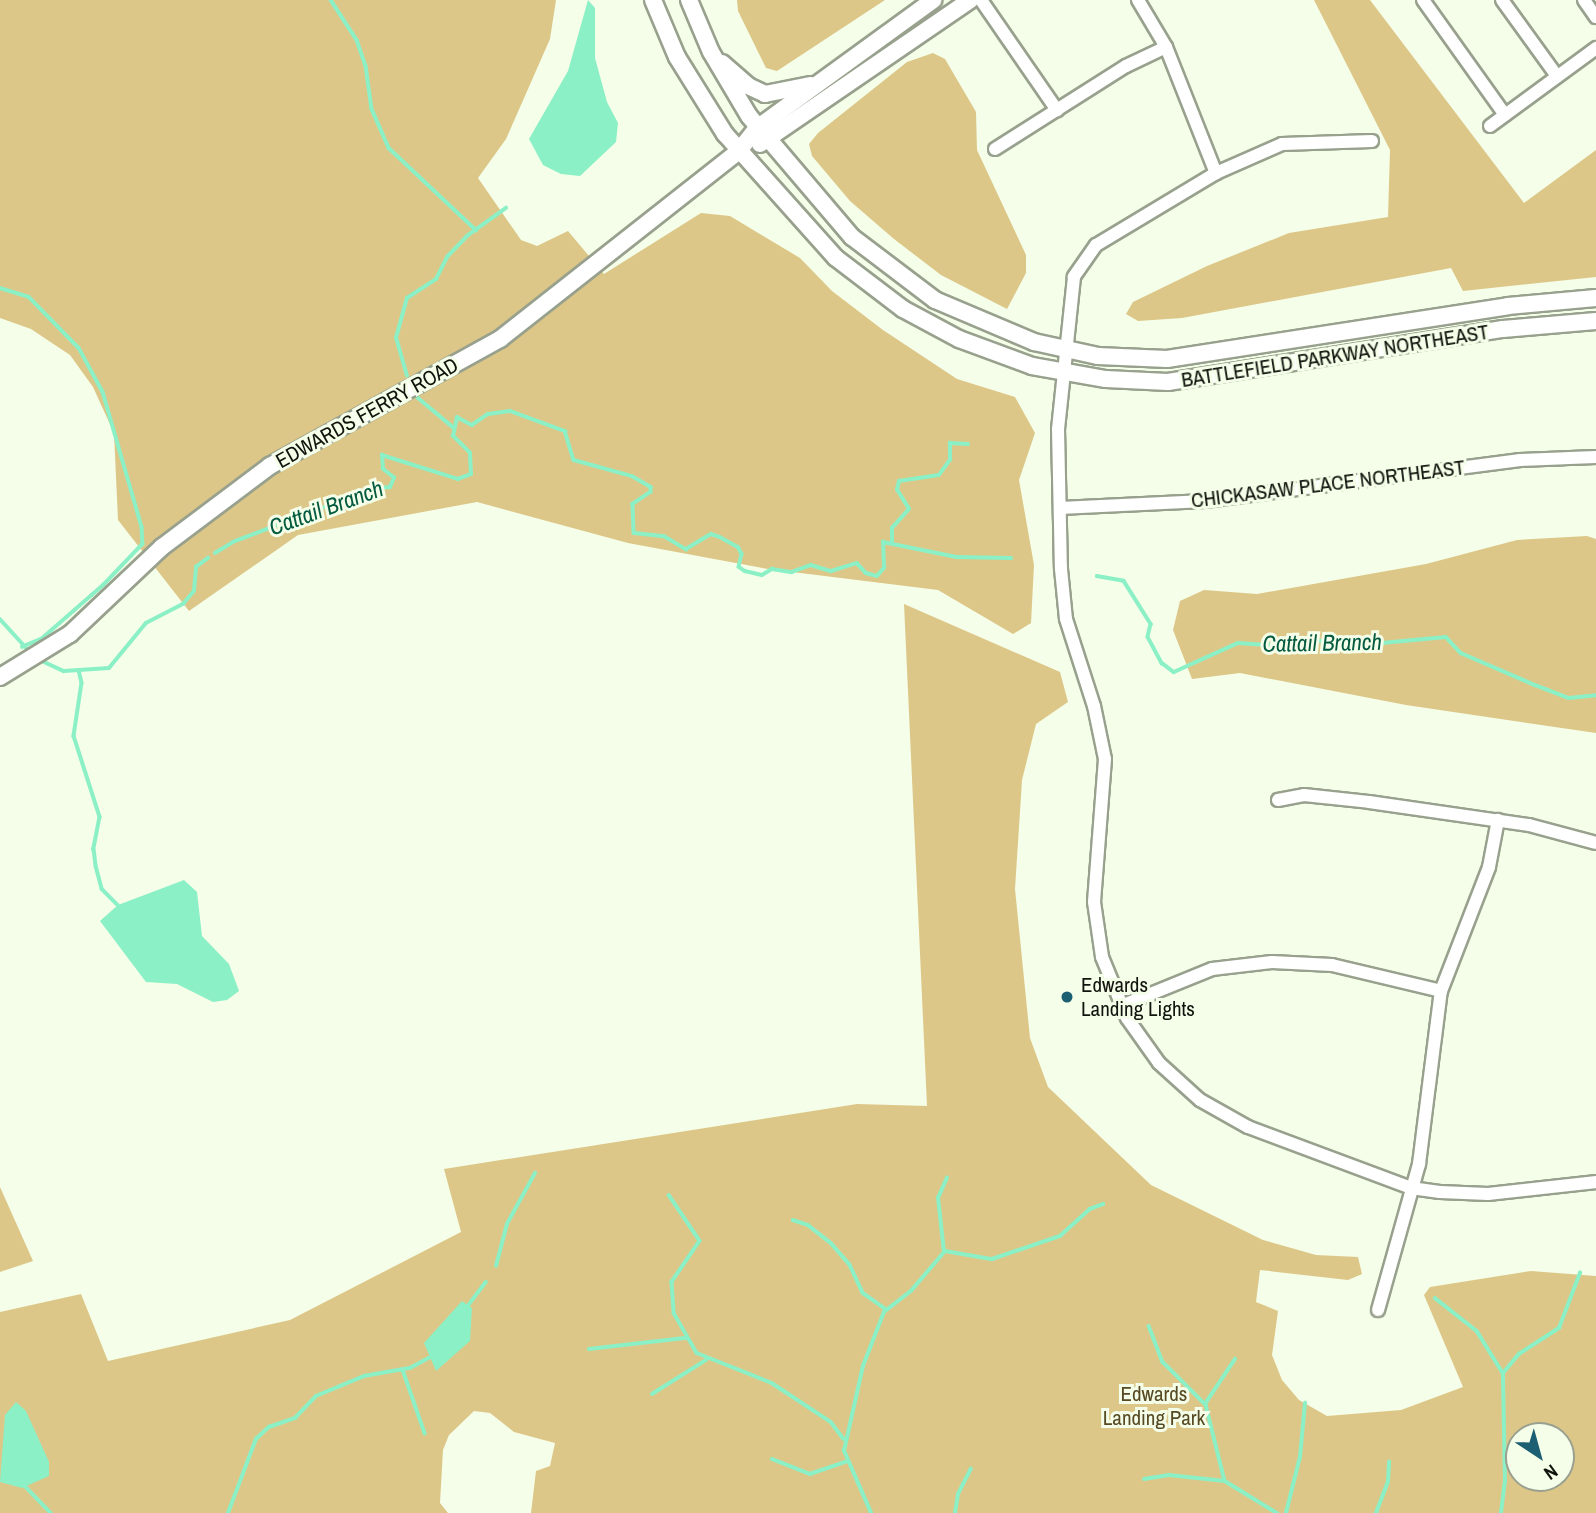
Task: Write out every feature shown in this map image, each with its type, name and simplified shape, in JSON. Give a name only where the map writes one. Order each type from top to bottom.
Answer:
[{"type":"main road","name":"BATTLEFIELD PARKWAY NORTHEAST","points":[[653,0],[696,91],[738,152],[801,223],[859,279],[959,339],[1061,373],[1136,381],[1191,380],[1503,330],[1596,321]]},
{"type":"main road","name":"BATTLEFIELD PARKWAY NORTHEAST","points":[[689,0],[711,52],[762,135],[852,237],[907,282],[969,318],[1063,350],[1130,359],[1195,357],[1508,306],[1596,298]]},
{"type":"main road","points":[[762,135],[834,74],[933,0]]},
{"type":"main road","points":[[762,135],[970,0]]},
{"type":"main road","points":[[711,52],[748,86],[765,94],[802,89],[834,74]]},
{"type":"main road","name":"EDWARDS FERRY ROAD","points":[[0,677],[37,658],[162,547],[228,495],[271,466],[500,339],[762,135]]},
{"type":"street","points":[[981,0],[1057,110]]},
{"type":"street","points":[[1138,0],[1166,47],[1216,173]]},
{"type":"street","points":[[1423,0],[1505,114]]},
{"type":"street","points":[[1502,0],[1558,76]]},
{"type":"street","points":[[1584,0],[1596,17]]},
{"type":"street","points":[[995,149],[1166,47]]},
{"type":"street","points":[[1490,126],[1596,48]]},
{"type":"street","points":[[1372,141],[1282,144],[1216,173],[1086,254],[1074,277],[1061,373],[1060,508],[1066,619],[1094,706],[1105,759],[1104,813],[1094,874],[1096,929],[1121,1006],[1159,1063],[1223,1115],[1411,1188],[1476,1195],[1596,1182]]},
{"type":"street","name":"CHICKASAW PLACE NORTHEAST","points":[[1060,508],[1216,500],[1520,460],[1596,457]]},
{"type":"street","points":[[1278,800],[1304,795],[1498,820],[1596,843]]},
{"type":"street","points":[[1378,1310],[1427,1122],[1431,1046],[1441,991],[1489,867],[1498,820]]},
{"type":"street","points":[[1121,1006],[1212,970],[1272,962],[1332,965],[1441,991]]},
{"type":"green space","points":[[0,0],[556,0],[550,39],[506,139],[478,178],[521,240],[537,246],[568,231],[604,274],[701,213],[730,216],[800,258],[832,291],[883,330],[957,379],[1015,397],[1035,433],[1019,480],[1034,565],[1031,623],[1013,634],[938,590],[768,569],[628,543],[477,502],[298,535],[189,611],[118,520],[114,433],[93,387],[70,355],[31,329],[0,318]]},
{"type":"green space","points":[[737,0],[885,0],[777,71],[766,68],[738,11]]},
{"type":"green space","points":[[1314,0],[1370,0],[1524,203],[1596,150],[1596,277],[1463,291],[1451,268],[1182,318],[1138,321],[1126,314],[1133,302],[1207,266],[1289,233],[1388,217],[1390,150]]},
{"type":"green space","points":[[933,53],[945,59],[976,112],[977,150],[1026,255],[1026,273],[1007,309],[941,275],[894,239],[850,201],[812,156],[809,144],[818,133],[907,62]]},
{"type":"green space","points":[[1587,536],[1596,539],[1596,733],[1406,705],[1240,673],[1192,679],[1173,630],[1180,601],[1204,590],[1257,594],[1426,564],[1517,540]]},
{"type":"green space","name":"Edwards Landing Park","points":[[904,604],[1060,672],[1068,702],[1036,724],[1022,780],[1015,889],[1030,1038],[1048,1087],[1151,1185],[1263,1240],[1316,1255],[1358,1257],[1362,1274],[1348,1280],[1260,1270],[1256,1302],[1278,1311],[1272,1355],[1282,1380],[1299,1400],[1327,1416],[1401,1410],[1463,1387],[1424,1295],[1430,1287],[1531,1271],[1596,1276],[1596,1513],[531,1513],[536,1471],[550,1466],[555,1443],[514,1432],[490,1413],[474,1411],[449,1435],[443,1450],[440,1503],[448,1513],[0,1513],[0,1312],[81,1294],[108,1361],[290,1320],[461,1232],[444,1169],[857,1104],[927,1106]]},
{"type":"green space","points":[[0,1187],[33,1261],[0,1272]]},
{"type":"shaded area","points":[[588,0],[595,8],[595,58],[607,102],[618,123],[616,142],[580,176],[561,174],[543,165],[529,139],[568,71]]},
{"type":"shaded area","points":[[184,880],[197,892],[202,936],[229,964],[239,991],[227,1000],[213,1002],[177,984],[146,982],[100,921],[118,905]]},
{"type":"shaded area","points":[[462,1301],[472,1308],[470,1341],[436,1371],[424,1343]]},
{"type":"shaded area","points":[[16,1402],[26,1411],[49,1462],[49,1476],[22,1488],[0,1482],[5,1415]]},
{"type":"waterway","points":[[331,0],[357,40],[366,66],[372,109],[389,148],[476,230]]},
{"type":"waterway","points":[[407,376],[396,338],[407,298],[436,279],[447,257],[467,236],[506,208]]},
{"type":"waterway","points":[[0,288],[29,297],[79,348],[103,392],[142,527],[143,544],[104,585],[42,639],[23,647]]},
{"type":"waterway","points":[[416,396],[453,427]]},
{"type":"waterway","name":"Cattail Branch","points":[[215,553],[233,542],[372,489],[390,487],[394,478],[383,469],[382,455],[458,479],[471,474],[470,453],[453,436],[457,417],[472,425],[488,414],[510,411],[565,431],[574,460],[632,476],[651,487],[651,492],[633,504],[634,533],[664,536],[686,549],[711,534],[720,537],[738,547],[742,554],[739,567],[745,571],[762,575],[772,569],[792,572],[811,565],[831,571],[857,563],[866,573],[877,576],[884,568],[883,542],[957,557],[1011,558]]},
{"type":"waterway","points":[[892,543],[892,528],[909,509],[897,490],[899,481],[939,475],[950,460],[950,443],[968,444]]},
{"type":"waterway","name":"Cattail Branch","points":[[40,660],[64,671],[109,668],[146,623],[183,604],[194,591],[196,567],[208,558]]},
{"type":"waterway","name":"Cattail Branch","points":[[1097,576],[1124,581],[1151,624],[1148,637],[1162,663],[1174,672],[1238,643],[1267,645],[1358,638],[1382,643],[1446,637],[1461,653],[1535,685],[1569,698],[1596,695]]},
{"type":"waterway","name":"Cattail Branch","points":[[0,619],[31,653]]},
{"type":"waterway","points":[[79,670],[82,683],[74,736],[100,817],[94,849],[96,866],[102,889],[118,905]]},
{"type":"waterway","points":[[496,1266],[507,1224],[535,1173]]},
{"type":"waterway","points":[[944,1252],[938,1198],[947,1178]]},
{"type":"waterway","points":[[669,1195],[700,1241],[672,1282],[674,1313],[697,1353],[772,1383],[831,1422],[844,1439]]},
{"type":"waterway","points":[[871,1513],[844,1451],[863,1366],[884,1312],[911,1291],[945,1251],[992,1259],[1060,1236],[1090,1209],[1103,1204]]},
{"type":"waterway","points":[[793,1220],[808,1225],[831,1243],[850,1265],[863,1293],[886,1309]]},
{"type":"waterway","points":[[1501,1513],[1505,1482],[1503,1373],[1519,1354],[1559,1328],[1580,1273]]},
{"type":"waterway","points":[[467,1307],[486,1282]]},
{"type":"waterway","points":[[1435,1298],[1477,1331],[1503,1373]]},
{"type":"waterway","points":[[1149,1326],[1163,1362],[1206,1405],[1225,1481],[1277,1513]]},
{"type":"waterway","points":[[589,1349],[686,1338]]},
{"type":"waterway","points":[[228,1513],[256,1439],[269,1427],[295,1418],[316,1396],[364,1376],[410,1368],[433,1356]]},
{"type":"waterway","points":[[1205,1404],[1235,1359]]},
{"type":"waterway","points":[[652,1394],[706,1360]]},
{"type":"waterway","points":[[403,1370],[425,1433]]},
{"type":"waterway","points":[[1286,1513],[1300,1457],[1305,1403]]},
{"type":"waterway","points":[[772,1459],[810,1474],[848,1461]]},
{"type":"waterway","points":[[1376,1513],[1388,1482],[1389,1462]]},
{"type":"waterway","points":[[955,1513],[958,1494],[971,1469]]},
{"type":"waterway","points":[[1144,1479],[1169,1475],[1225,1481]]},
{"type":"waterway","points":[[24,1485],[51,1513]]},
{"type":"place","name":"Edwards Landing Lights","points":[[1067,997]]}]
